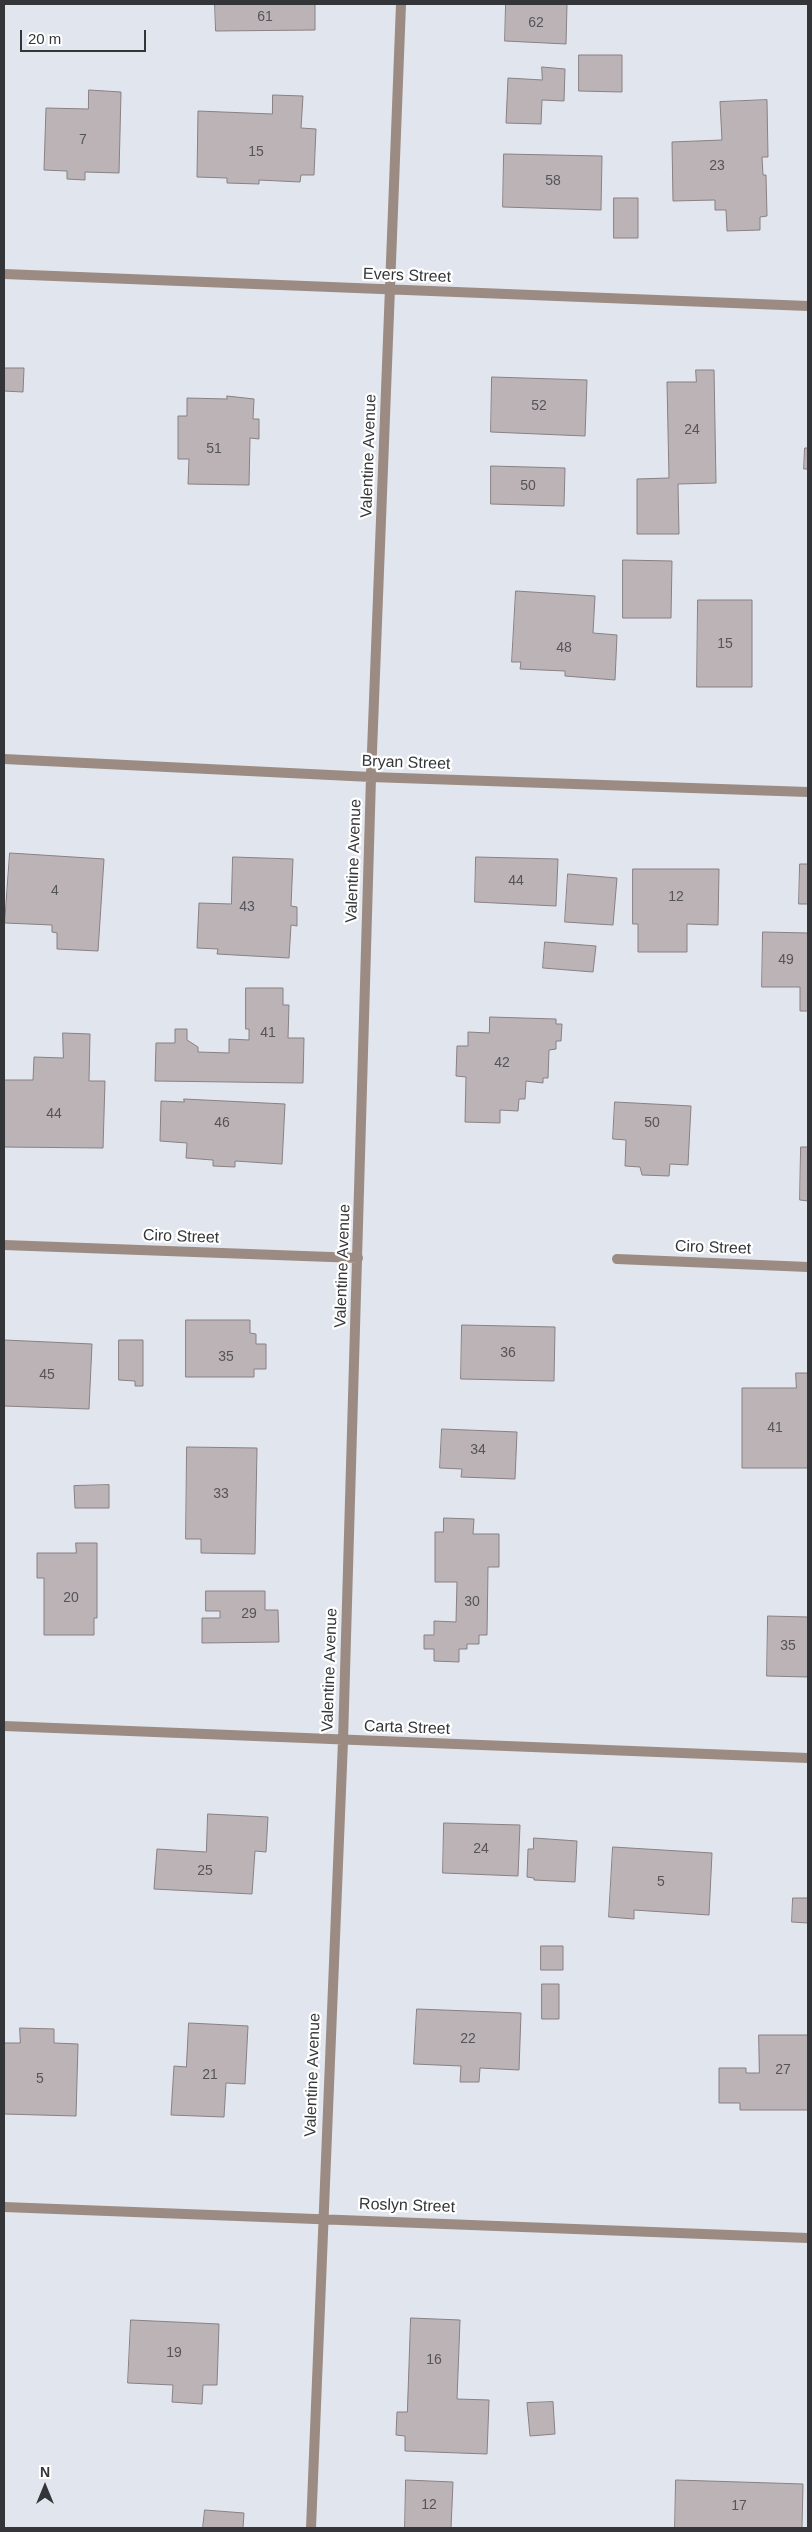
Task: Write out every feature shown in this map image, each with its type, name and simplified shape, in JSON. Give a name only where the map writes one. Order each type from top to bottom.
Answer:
[{"type":"street","name":"Valentine Avenue","points":[[311,2528],[342,1741],[371,777],[401,4]]},
{"type":"street","name":"Evers Street","points":[[4,274],[808,306]]},
{"type":"street","name":"Bryan Street","points":[[4,759],[371,777],[808,792]]},
{"type":"street","name":"Ciro Street","points":[[4,1245],[358,1258]]},
{"type":"street","name":"Ciro Street","points":[[617,1259],[808,1267]]},
{"type":"street","name":"Carta Street","points":[[4,1726],[342,1741],[808,1758]]},
{"type":"street","name":"Roslyn Street","points":[[4,2207],[322,2217],[808,2238]]},
{"type":"building","points":[[215,4],[315,4],[315,30],[216,31]]},
{"type":"building","points":[[506,4],[567,4],[566,44],[505,41]]},
{"type":"building","points":[[579,55],[622,55],[622,92],[579,91]]},
{"type":"building","points":[[542,67],[565,69],[564,101],[542,100],[541,124],[506,123],[508,78],[542,80]]},
{"type":"building","points":[[89,90],[121,92],[119,173],[85,172],[85,180],[67,179],[67,171],[44,170],[46,108],[88,109]]},
{"type":"building","points":[[273,95],[303,96],[301,128],[316,129],[314,175],[301,175],[300,182],[259,180],[259,184],[227,183],[227,178],[197,177],[198,111],[272,114]]},
{"type":"building","points":[[767,100],[768,157],[762,157],[763,175],[766,175],[767,216],[760,217],[760,230],[727,231],[726,210],[715,210],[715,200],[673,201],[672,142],[722,140],[720,102]]},
{"type":"building","points":[[504,154],[602,156],[601,210],[503,207]]},
{"type":"building","points":[[614,198],[638,198],[638,238],[614,238]]},
{"type":"building","points":[[4,368],[24,368],[23,392],[4,391]]},
{"type":"building","points":[[696,370],[714,370],[716,483],[678,484],[679,534],[637,534],[637,479],[669,478],[667,382],[696,382]]},
{"type":"building","points":[[492,377],[587,380],[585,436],[491,432]]},
{"type":"building","points":[[227,396],[254,399],[253,419],[259,419],[259,439],[250,438],[249,485],[188,484],[189,459],[178,459],[178,416],[187,416],[187,398],[227,399]]},
{"type":"building","points":[[805,448],[808,448],[808,469],[804,469]]},
{"type":"building","points":[[491,466],[565,468],[564,506],[491,504]]},
{"type":"building","points":[[623,560],[672,561],[671,618],[623,618]]},
{"type":"building","points":[[516,591],[595,596],[593,633],[617,635],[615,680],[565,676],[565,671],[520,669],[521,662],[512,662]]},
{"type":"building","points":[[698,600],[752,600],[752,687],[697,687]]},
{"type":"building","points":[[10,853],[104,859],[98,951],[57,949],[57,933],[52,932],[52,925],[5,923]]},
{"type":"building","points":[[233,857],[293,859],[291,906],[297,907],[297,926],[291,925],[289,958],[217,954],[218,949],[197,948],[199,903],[231,904]]},
{"type":"building","points":[[476,857],[558,859],[556,906],[475,902]]},
{"type":"building","points":[[800,864],[808,864],[808,904],[799,904]]},
{"type":"building","points":[[633,869],[719,869],[718,925],[687,924],[687,952],[638,952],[638,924],[633,924]]},
{"type":"building","points":[[568,874],[617,878],[613,925],[565,922]]},
{"type":"building","points":[[763,932],[808,933],[808,1011],[800,1011],[800,987],[762,987]]},
{"type":"building","points":[[545,942],[596,946],[593,972],[543,968]]},
{"type":"building","points":[[246,988],[283,988],[283,1005],[289,1005],[288,1038],[304,1038],[303,1083],[155,1081],[156,1043],[175,1043],[175,1029],[187,1029],[187,1040],[198,1047],[198,1052],[229,1053],[229,1039],[249,1040],[249,1029],[246,1029]]},
{"type":"building","points":[[490,1017],[556,1019],[556,1024],[562,1024],[561,1041],[556,1041],[556,1049],[549,1050],[548,1078],[543,1078],[543,1083],[526,1081],[525,1099],[519,1099],[518,1111],[500,1110],[500,1123],[465,1122],[466,1077],[456,1076],[457,1046],[468,1046],[468,1032],[489,1033]]},
{"type":"building","points":[[63,1033],[90,1034],[89,1081],[105,1081],[103,1148],[4,1147],[4,1080],[33,1080],[34,1057],[63,1058]]},
{"type":"building","points":[[184,1099],[285,1104],[282,1164],[235,1161],[235,1167],[213,1166],[213,1160],[186,1158],[187,1143],[160,1141],[161,1101],[184,1102]]},
{"type":"building","points":[[615,1102],[691,1106],[688,1165],[670,1164],[669,1176],[642,1175],[640,1167],[625,1166],[626,1140],[613,1139]]},
{"type":"building","points":[[801,1147],[808,1147],[808,1201],[800,1200]]},
{"type":"building","points":[[186,1320],[250,1320],[250,1333],[256,1334],[256,1344],[266,1344],[266,1369],[254,1369],[254,1377],[186,1377]]},
{"type":"building","points":[[462,1325],[555,1327],[554,1381],[461,1379]]},
{"type":"building","points":[[4,1340],[92,1344],[89,1409],[4,1406]]},
{"type":"building","points":[[119,1340],[143,1340],[143,1386],[135,1386],[135,1381],[119,1380]]},
{"type":"building","points":[[796,1373],[808,1373],[808,1468],[742,1468],[742,1388],[796,1388]]},
{"type":"building","points":[[442,1429],[517,1432],[515,1479],[461,1477],[462,1469],[440,1468]]},
{"type":"building","points":[[187,1447],[257,1448],[255,1554],[201,1553],[201,1539],[186,1539]]},
{"type":"building","points":[[109,1485],[109,1508],[75,1508],[74,1486]]},
{"type":"building","points":[[444,1518],[474,1519],[473,1534],[499,1534],[499,1567],[488,1567],[487,1635],[479,1635],[479,1644],[467,1644],[467,1649],[459,1649],[459,1662],[434,1661],[434,1649],[424,1649],[424,1635],[434,1635],[434,1621],[456,1622],[457,1582],[435,1582],[435,1532],[443,1532]]},
{"type":"building","points":[[76,1543],[97,1543],[97,1618],[94,1618],[94,1635],[44,1635],[44,1578],[37,1578],[37,1553],[76,1553]]},
{"type":"building","points":[[206,1591],[265,1591],[265,1610],[278,1610],[279,1642],[202,1643],[202,1618],[220,1618],[220,1611],[206,1611]]},
{"type":"building","points":[[768,1616],[808,1617],[808,1677],[767,1676]]},
{"type":"building","points":[[208,1814],[268,1817],[266,1852],[255,1851],[252,1894],[154,1889],[157,1849],[206,1852]]},
{"type":"building","points":[[444,1823],[520,1825],[518,1876],[443,1873]]},
{"type":"building","points":[[534,1838],[577,1841],[575,1882],[534,1880],[534,1878],[527,1877],[528,1849],[533,1849]]},
{"type":"building","points":[[613,1847],[712,1853],[709,1915],[634,1910],[634,1919],[609,1917]]},
{"type":"building","points":[[793,1898],[808,1898],[808,1923],[792,1922]]},
{"type":"building","points":[[541,1946],[563,1946],[563,1970],[541,1970]]},
{"type":"building","points":[[542,1984],[559,1984],[559,2019],[542,2019]]},
{"type":"building","points":[[417,2009],[521,2013],[519,2070],[480,2068],[479,2082],[460,2082],[461,2066],[414,2064]]},
{"type":"building","points":[[189,2023],[248,2026],[245,2084],[226,2083],[224,2117],[171,2115],[174,2066],[186,2067]]},
{"type":"building","points":[[20,2028],[54,2029],[54,2043],[78,2044],[76,2116],[4,2114],[4,2043],[20,2043]]},
{"type":"building","points":[[759,2035],[808,2035],[808,2110],[740,2110],[740,2103],[719,2103],[719,2068],[746,2068],[746,2073],[759,2073]]},
{"type":"building","points":[[411,2318],[460,2320],[457,2399],[489,2400],[487,2454],[405,2451],[405,2436],[396,2435],[397,2412],[407,2412]]},
{"type":"building","points":[[131,2320],[219,2324],[217,2385],[203,2385],[202,2404],[172,2402],[173,2385],[128,2383]]},
{"type":"building","points":[[553,2402],[555,2434],[530,2436],[527,2403]]},
{"type":"building","points":[[406,2480],[453,2482],[451,2528],[405,2528]]},
{"type":"building","points":[[676,2480],[803,2484],[802,2528],[675,2528]]},
{"type":"building","points":[[205,2510],[244,2513],[243,2528],[203,2528]]}]
